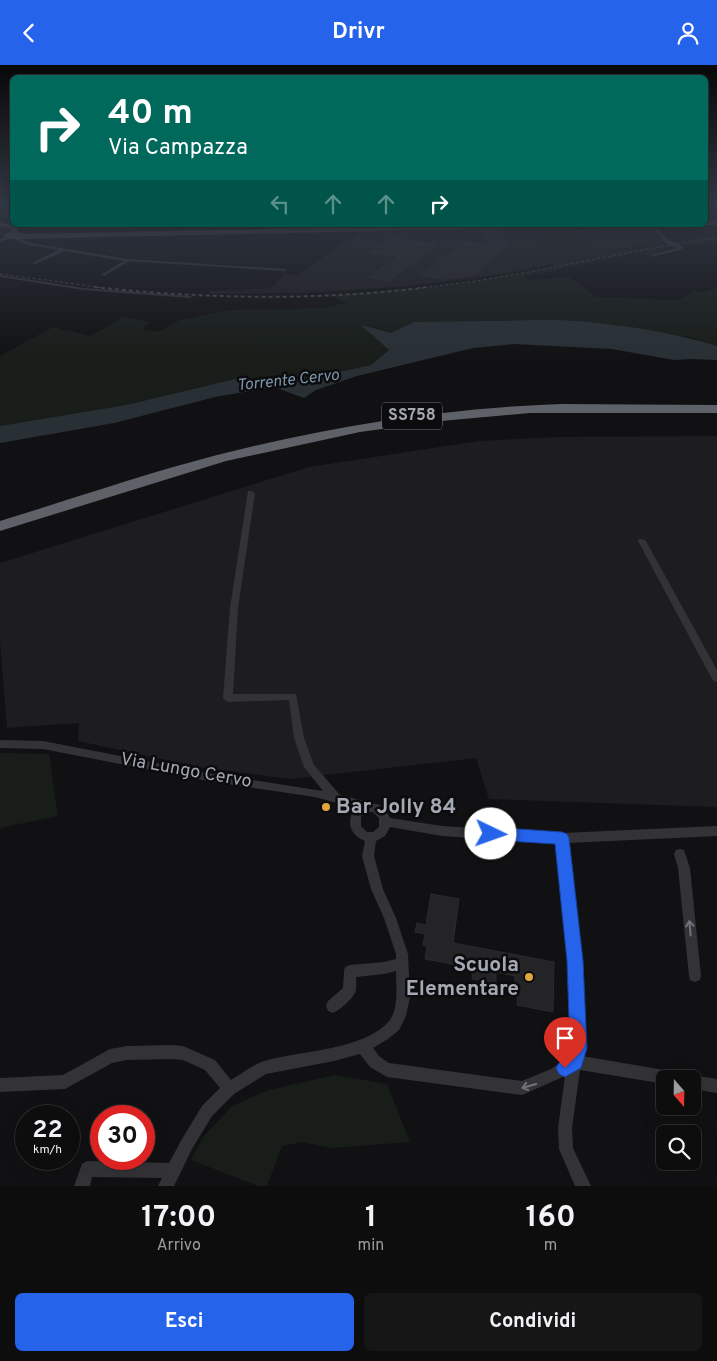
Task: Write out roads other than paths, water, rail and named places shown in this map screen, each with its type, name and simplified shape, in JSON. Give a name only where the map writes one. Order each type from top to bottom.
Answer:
[{"type":"highway","name":"SS758","points":[[0,519],[177,464],[253,446],[368,423],[499,406],[603,403],[717,407]]},
{"type":"highway","name":"SS758","points":[[0,526],[179,470],[252,450],[374,427],[470,413],[528,409],[717,407]]},
{"type":"street","points":[[34,263],[53,254]]},
{"type":"street","points":[[91,254],[128,260],[284,270]]},
{"type":"street","points":[[653,256],[659,254]]},
{"type":"street","points":[[104,275],[128,260]]},
{"type":"street","points":[[0,276],[70,288],[190,297]]},
{"type":"street","points":[[251,493],[234,608],[228,698],[293,696],[299,738],[309,767],[336,798]]},
{"type":"street","points":[[642,541],[717,679]]},
{"type":"street","name":"Via Lungo Cervo","points":[[0,744],[43,745],[213,778],[315,793],[370,808]]},
{"type":"street","points":[[351,802],[354,825],[360,833],[371,836],[380,833],[387,822]]},
{"type":"street","points":[[354,821],[357,813],[370,808],[384,814],[387,822]]},
{"type":"street","points":[[387,822],[442,831],[562,838],[717,831]]},
{"type":"street","points":[[166,1186],[207,1111],[229,1089],[264,1068],[334,1054],[363,1046],[394,1025],[399,1016],[402,997],[402,954],[377,889],[368,856],[371,836]]},
{"type":"street","points":[[562,838],[575,961],[578,1048],[574,1062],[565,1128],[566,1149],[582,1186]]},
{"type":"street","points":[[680,854],[684,868],[695,976]]},
{"type":"street","points":[[332,1006],[349,991],[350,971],[384,968],[402,963]]},
{"type":"street","points":[[363,1046],[375,1062],[388,1069],[522,1088],[548,1078],[574,1062],[656,1076]]},
{"type":"street","points":[[0,1085],[65,1082],[110,1056],[127,1053],[172,1052],[183,1053],[210,1065],[229,1089]]},
{"type":"street","points":[[701,1083],[717,1086]]},
{"type":"street","points":[[82,1186],[87,1169],[173,1171]]},
{"type":"water","name":"Torrente Cervo","points":[[542,320],[612,325],[683,337],[717,346],[717,360],[674,360],[612,349],[514,344],[473,348],[357,376],[316,390],[304,398],[274,387],[215,397],[114,423],[0,443],[0,426],[126,405],[235,379],[279,380],[325,375],[371,365],[389,350],[361,325],[391,333],[414,322]]},
{"type":"railway","points":[[418,288],[531,272],[620,254]]},
{"type":"railway","points":[[0,274],[105,288]]},
{"type":"railway","points":[[94,287],[177,294],[262,297],[346,295],[429,287]]},
{"type":"place","name":"Bar Jolly 84","points":[[326,807]]},
{"type":"place","name":"Scuola Elementare","points":[[529,977]]}]
